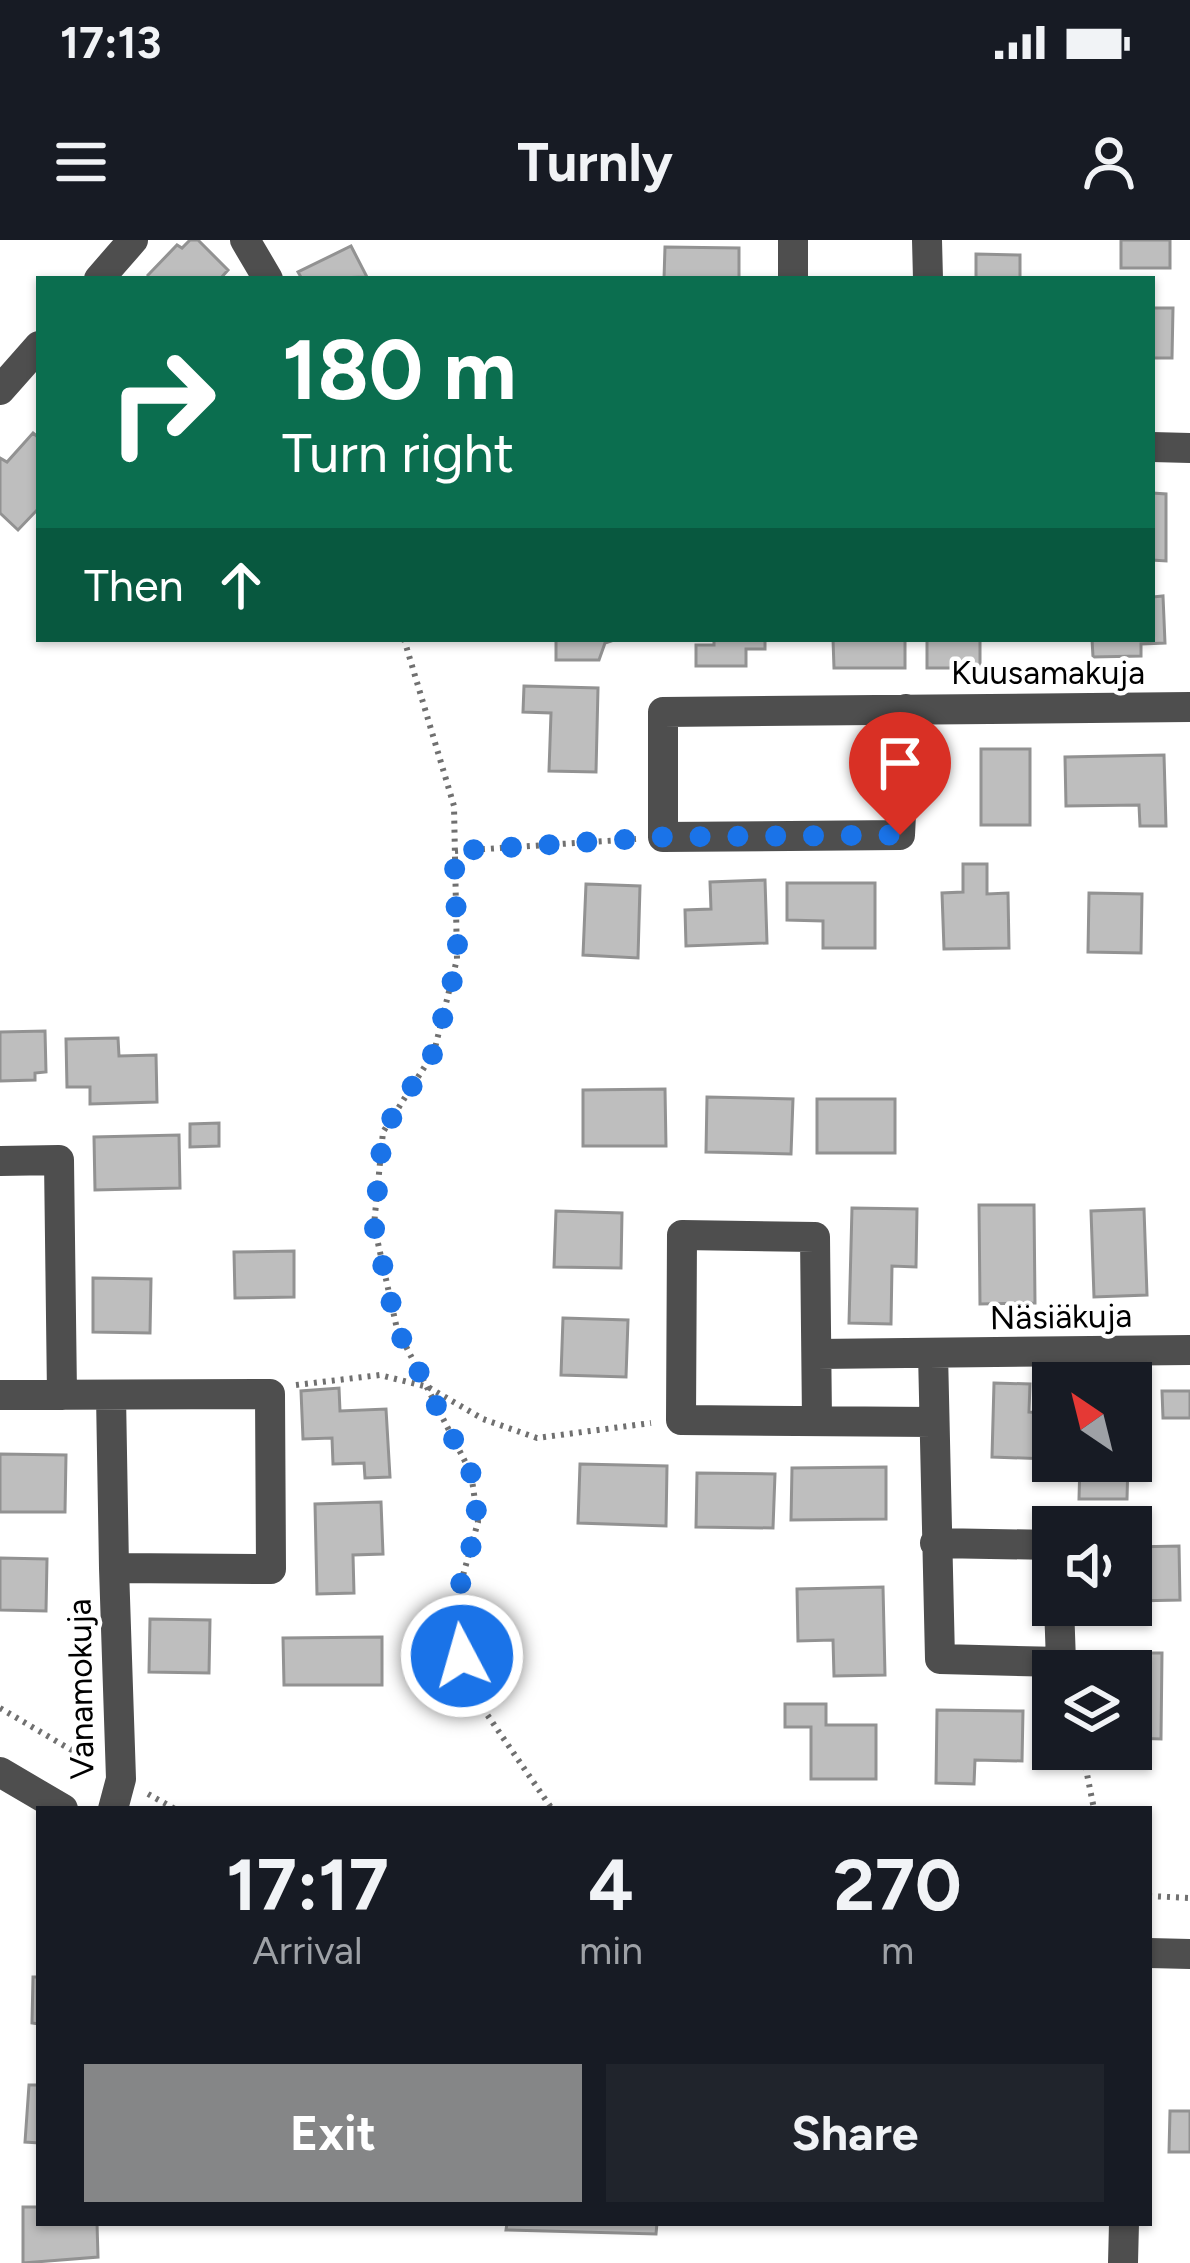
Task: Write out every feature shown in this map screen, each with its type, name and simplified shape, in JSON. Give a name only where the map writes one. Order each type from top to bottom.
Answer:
[{"type":"street","points":[[102,276],[134,240]]},
{"type":"street","points":[[245,240],[266,276]]},
{"type":"street","points":[[793,240],[793,276]]},
{"type":"street","points":[[927,240],[928,276]]},
{"type":"street","points":[[0,390],[36,349]]},
{"type":"street","points":[[1155,447],[1190,448]]},
{"type":"street","name":"Kuusamakuja","points":[[906,709],[900,835],[663,837],[663,712],[906,709],[1190,707]]},
{"type":"street","points":[[0,1161],[58,1160],[62,1395]]},
{"type":"street","points":[[817,1420],[815,1237],[682,1235],[682,1420],[934,1422]]},
{"type":"street","name":"Näsiäkuja","points":[[817,1354],[1190,1350]]},
{"type":"street","points":[[932,1353],[940,1659],[1061,1662],[1060,1626]]},
{"type":"street","points":[[0,1395],[270,1394]]},
{"type":"street","name":"Vanamokuja","points":[[114,1568],[271,1569],[270,1394]]},
{"type":"street","name":"Vanamokuja","points":[[110,1395],[121,1779],[114,1806]]},
{"type":"street","points":[[935,1543],[1032,1545]]},
{"type":"street","points":[[0,1772],[59,1806]]},
{"type":"street","points":[[1152,1953],[1190,1954]]},
{"type":"street","points":[[1123,2263],[1124,2226]]},
{"type":"path","points":[[405,642],[454,806],[458,959],[434,1052],[383,1132],[374,1226],[397,1329],[471,1473],[478,1522],[451,1618],[473,1694],[550,1806]]},
{"type":"path","points":[[454,851],[663,837]]},
{"type":"path","points":[[270,1394],[311,1380],[380,1375],[428,1387],[483,1419],[537,1438],[682,1420]]},
{"type":"path","points":[[1086,1770],[1093,1806]]},
{"type":"path","points":[[1152,1896],[1190,1898]]},
{"type":"building","points":[[198,240],[228,270],[223,276],[149,276],[177,245],[182,248]]},
{"type":"building","points":[[1121,240],[1170,240],[1170,268],[1121,268]]},
{"type":"building","points":[[351,246],[366,276],[300,276],[298,272]]},
{"type":"building","points":[[665,247],[739,248],[739,276],[664,276]]},
{"type":"building","points":[[976,254],[1020,255],[1020,276],[976,276]]},
{"type":"building","points":[[1155,308],[1173,308],[1172,358],[1155,358]]},
{"type":"building","points":[[33,433],[36,436],[36,511],[18,530],[0,513],[0,458],[7,462]]},
{"type":"building","points":[[1155,493],[1166,494],[1166,561],[1155,560]]},
{"type":"building","points":[[1163,596],[1165,643],[1141,644],[1141,656],[1093,657],[1092,642],[1155,642],[1155,597]]},
{"type":"building","points":[[556,642],[608,642],[599,660],[556,660]]},
{"type":"building","points":[[765,642],[765,649],[746,649],[746,666],[696,666],[696,645]]},
{"type":"building","points":[[833,642],[905,642],[905,668],[834,668]]},
{"type":"building","points":[[927,642],[980,642],[980,668],[927,668]]},
{"type":"building","points":[[524,686],[598,688],[596,772],[549,771],[551,713],[523,712]]},
{"type":"building","points":[[981,749],[1030,749],[1030,825],[981,825]]},
{"type":"building","points":[[1164,755],[1166,826],[1140,826],[1139,805],[1066,806],[1065,757]]},
{"type":"building","points":[[963,864],[987,864],[987,894],[1008,893],[1009,948],[944,949],[942,893],[963,892]]},
{"type":"building","points":[[765,880],[767,943],[686,946],[685,910],[711,909],[710,882]]},
{"type":"building","points":[[787,883],[875,883],[875,948],[823,948],[823,921],[787,920]]},
{"type":"building","points":[[586,884],[640,886],[638,958],[583,955]]},
{"type":"building","points":[[1089,893],[1142,894],[1141,953],[1088,952]]},
{"type":"building","points":[[45,1031],[46,1072],[35,1073],[35,1080],[0,1081],[0,1032]]},
{"type":"building","points":[[118,1038],[119,1056],[156,1055],[157,1102],[90,1104],[90,1087],[67,1087],[66,1039]]},
{"type":"building","points":[[665,1089],[666,1146],[583,1146],[583,1090]]},
{"type":"building","points":[[707,1097],[793,1099],[791,1154],[706,1152]]},
{"type":"building","points":[[817,1099],[895,1099],[895,1153],[817,1153]]},
{"type":"building","points":[[219,1123],[219,1146],[190,1147],[190,1124]]},
{"type":"building","points":[[179,1135],[180,1188],[95,1190],[94,1137]]},
{"type":"building","points":[[979,1205],[1034,1205],[1035,1303],[980,1304]]},
{"type":"building","points":[[852,1208],[917,1209],[916,1267],[892,1266],[891,1324],[849,1323]]},
{"type":"building","points":[[1144,1209],[1147,1295],[1094,1297],[1091,1211]]},
{"type":"building","points":[[556,1211],[622,1213],[621,1268],[554,1267]]},
{"type":"building","points":[[294,1251],[294,1297],[235,1298],[234,1252]]},
{"type":"building","points":[[93,1278],[151,1279],[150,1333],[93,1332]]},
{"type":"building","points":[[563,1318],[628,1320],[626,1377],[561,1375]]},
{"type":"building","points":[[994,1383],[1030,1384],[1032,1458],[992,1457]]},
{"type":"building","points":[[339,1388],[340,1411],[386,1409],[390,1477],[365,1478],[364,1463],[333,1464],[332,1438],[303,1439],[301,1391]]},
{"type":"building","points":[[1162,1391],[1190,1391],[1190,1418],[1163,1418]]},
{"type":"building","points":[[0,1454],[66,1455],[65,1512],[0,1512]]},
{"type":"building","points":[[580,1464],[667,1466],[666,1526],[578,1523]]},
{"type":"building","points":[[886,1467],[886,1519],[791,1520],[792,1468]]},
{"type":"building","points":[[697,1473],[775,1474],[773,1528],[696,1527]]},
{"type":"building","points":[[1079,1482],[1127,1482],[1127,1499],[1079,1499]]},
{"type":"building","points":[[381,1502],[383,1554],[353,1555],[354,1593],[317,1594],[315,1504]]},
{"type":"building","points":[[1179,1546],[1180,1600],[1152,1601],[1152,1547]]},
{"type":"building","points":[[0,1558],[47,1559],[46,1611],[0,1610]]},
{"type":"building","points":[[883,1587],[885,1675],[834,1676],[833,1640],[798,1641],[797,1589]]},
{"type":"building","points":[[150,1619],[210,1620],[209,1673],[149,1672]]},
{"type":"building","points":[[382,1637],[382,1685],[284,1685],[283,1638]]},
{"type":"building","points":[[1152,1653],[1162,1653],[1161,1739],[1152,1739]]},
{"type":"building","points":[[785,1704],[826,1704],[826,1725],[876,1725],[876,1779],[811,1779],[811,1727],[785,1727]]},
{"type":"building","points":[[937,1710],[1023,1711],[1022,1761],[975,1760],[974,1784],[936,1783]]},
{"type":"building","points":[[33,1977],[36,1977],[36,2024],[32,2023]]},
{"type":"building","points":[[29,2085],[36,2085],[36,2143],[25,2142]]},
{"type":"building","points":[[1170,2111],[1190,2111],[1190,2152],[1169,2152]]},
{"type":"building","points":[[23,2207],[36,2207],[36,2226],[97,2226],[98,2257],[23,2263]]},
{"type":"building","points":[[507,2226],[657,2226],[656,2234],[506,2230]]},
{"type":"route","points":[[462,1656],[451,1618],[478,1522],[471,1473],[397,1329],[374,1226],[383,1132],[434,1052],[458,959],[454,851],[663,837],[900,835]]}]
